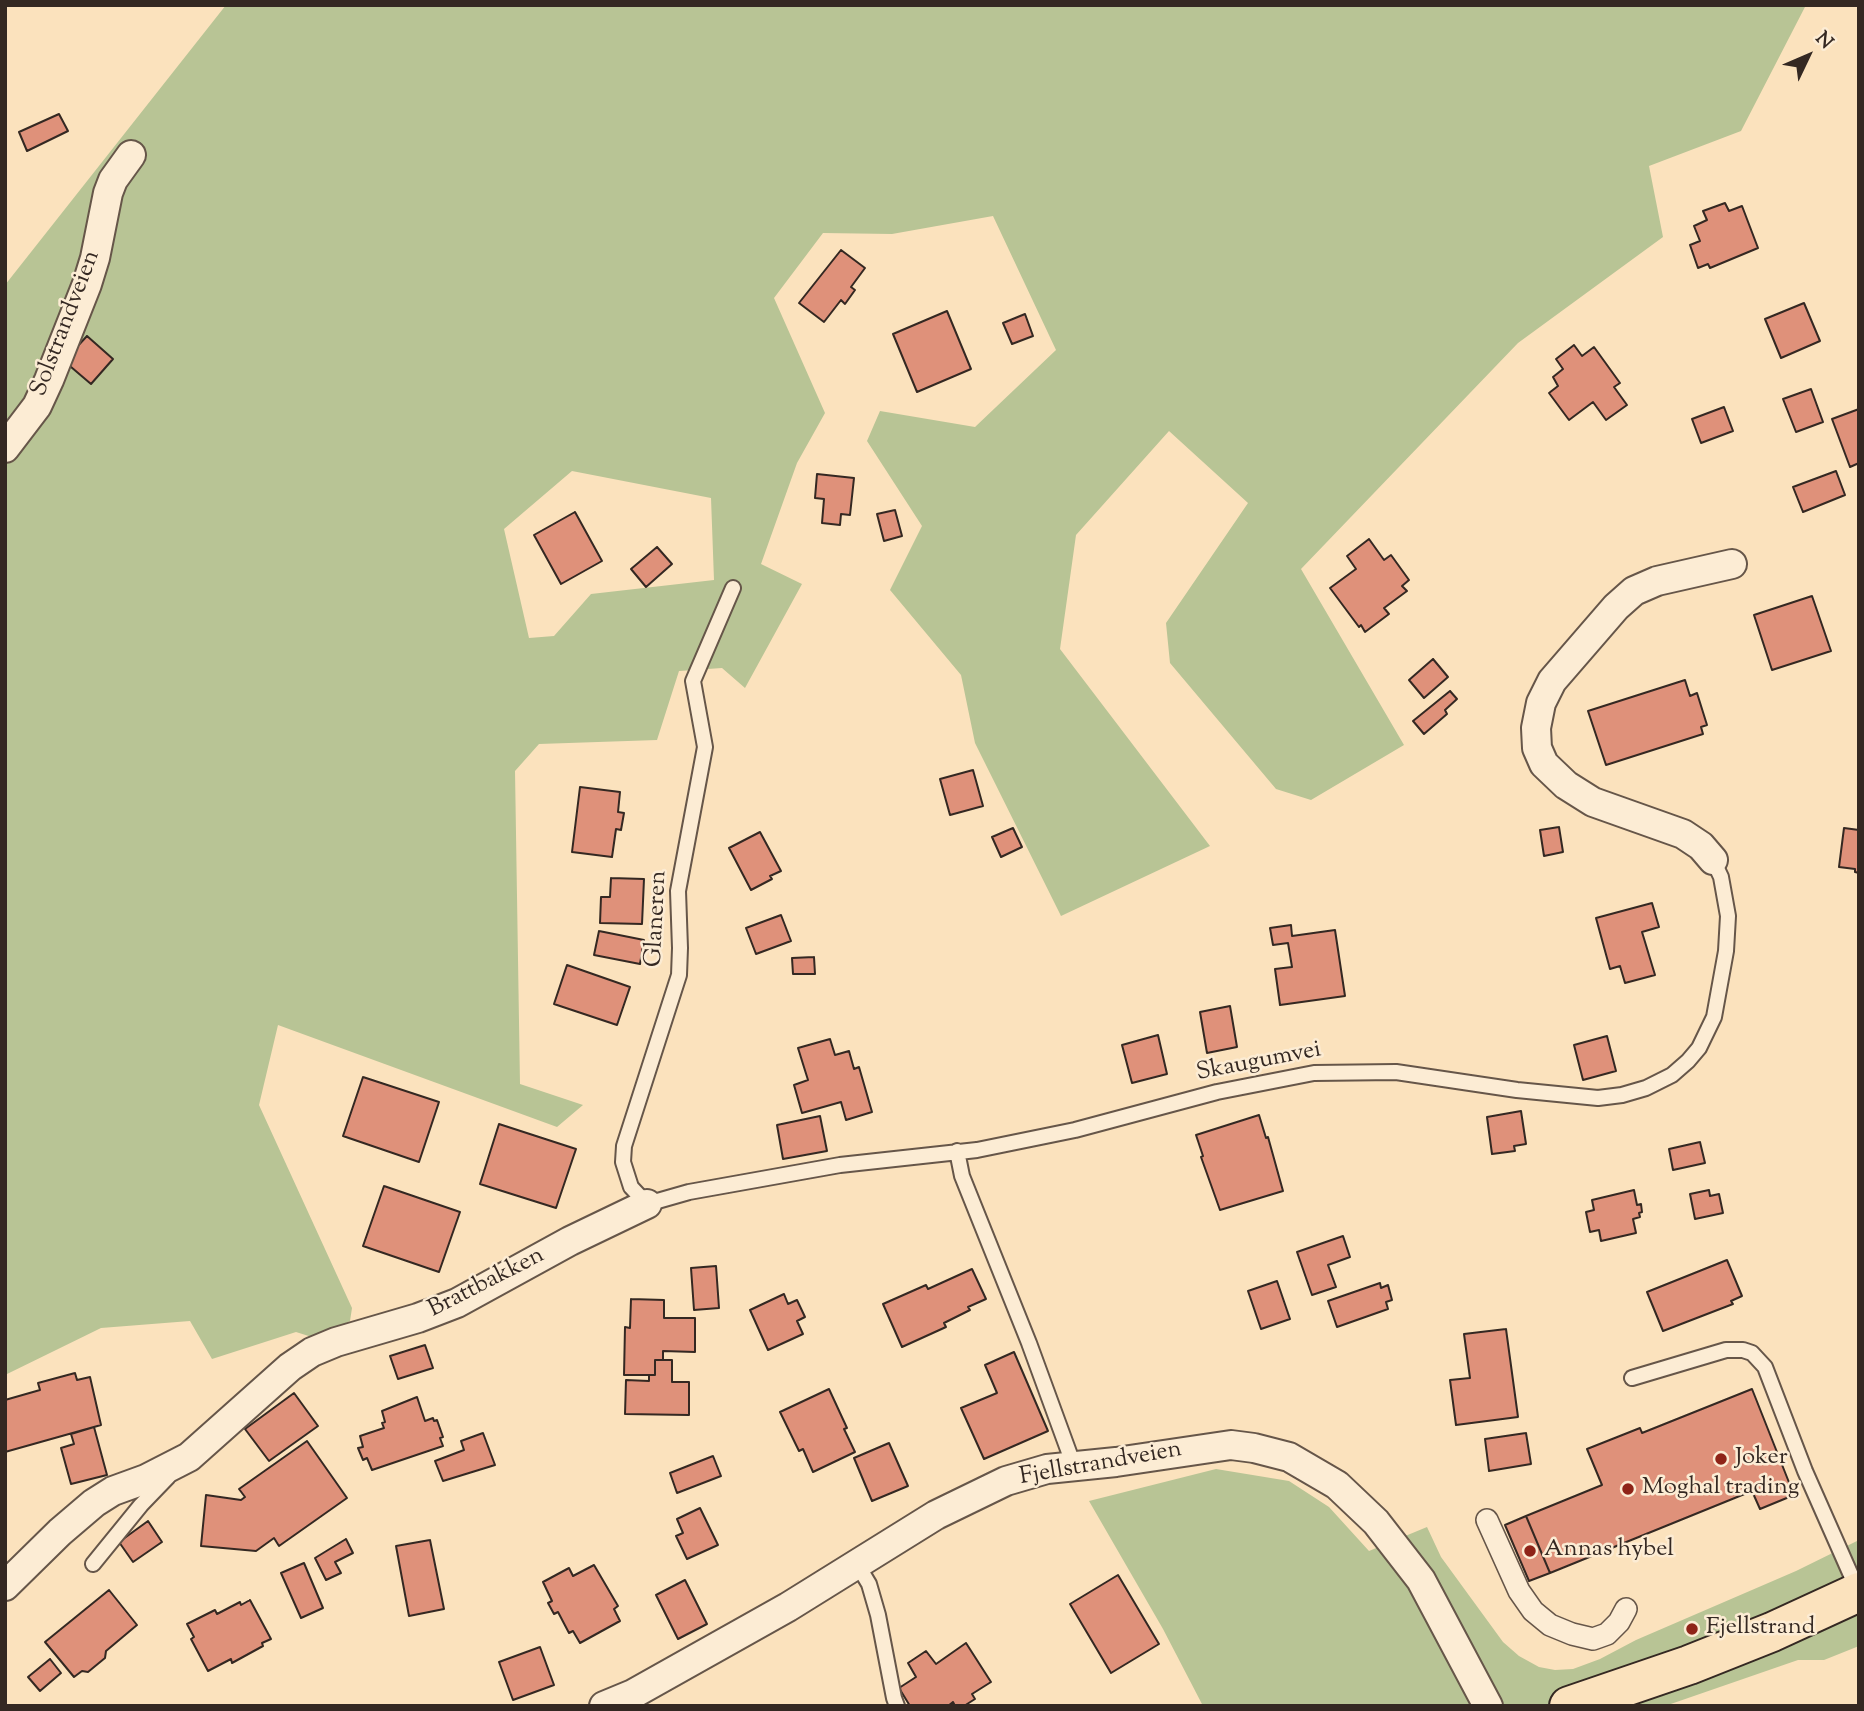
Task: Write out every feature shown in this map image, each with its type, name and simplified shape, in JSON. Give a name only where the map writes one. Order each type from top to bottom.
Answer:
[{"type":"main road","points":[[1569,1706],[1689,1665],[1772,1632],[1859,1592]]},
{"type":"street","name":"Solstrandveien","points":[[5,448],[37,406],[49,380],[87,284],[108,193],[113,180],[131,155]]},
{"type":"street","points":[[1713,860],[1701,846],[1683,834],[1593,802],[1566,785],[1545,764],[1538,748],[1536,728],[1541,703],[1552,681],[1616,607],[1634,591],[1657,581],[1732,564]]},
{"type":"street","name":"Brattbakken","points":[[5,1586],[94,1503],[113,1491],[146,1479],[189,1457],[290,1367],[312,1352],[457,1303],[570,1241],[647,1204]]},
{"type":"street","name":"Fjellstrandveien","points":[[604,1706],[634,1694],[788,1607],[936,1515],[1006,1481],[1047,1469],[1231,1445],[1289,1457],[1337,1485],[1376,1522],[1421,1580],[1488,1706]]},
{"type":"street","points":[[1488,1520],[1519,1591],[1533,1611],[1550,1625],[1593,1639],[1607,1634],[1619,1622],[1626,1609]]},
{"type":"lane","name":"Glaneren","points":[[647,1204],[631,1187],[622,1163],[624,1146],[630,1120],[679,975],[678,891],[705,747],[693,681],[733,588]]},
{"type":"lane","name":"Skaugumvei","points":[[957,1152],[1075,1130],[1217,1092],[1314,1073],[1396,1072],[1517,1090],[1598,1098],[1646,1088],[1672,1075],[1688,1061],[1699,1048],[1714,1017],[1726,951],[1728,916],[1721,877],[1713,860]]},
{"type":"lane","name":"Brattbakken","points":[[647,1204],[689,1192],[840,1165],[957,1152]]},
{"type":"lane","points":[[957,1152],[962,1176],[1029,1343],[1074,1466]]},
{"type":"lane","points":[[1632,1378],[1726,1349],[1752,1353],[1765,1367],[1805,1471],[1859,1592]]},
{"type":"lane","points":[[93,1564],[141,1505],[189,1457]]},
{"type":"lane","points":[[857,1564],[869,1584],[878,1615],[897,1706]]},
{"type":"green space","points":[[226,5],[1806,5],[1741,131],[1649,166],[1663,237],[1518,343],[1301,569],[1404,745],[1311,800],[1276,789],[1170,663],[1166,623],[1248,503],[1169,431],[1076,535],[1060,649],[1210,846],[1061,916],[975,743],[961,675],[890,590],[922,526],[867,441],[880,411],[975,427],[1056,350],[993,216],[892,234],[823,233],[774,298],[825,413],[797,463],[761,564],[802,584],[745,688],[722,668],[679,671],[657,740],[539,744],[515,771],[520,1084],[583,1105],[557,1127],[278,1025],[259,1105],[352,1308],[350,1321],[315,1338],[296,1332],[212,1359],[190,1321],[101,1328],[5,1375],[5,285]],"holes":[[[572,471],[711,498],[714,580],[591,594],[554,636],[529,638],[504,529]]]},
{"type":"green space","points":[[1216,1469],[1289,1481],[1329,1507],[1369,1551],[1427,1527],[1441,1557],[1503,1642],[1519,1656],[1539,1667],[1573,1669],[1600,1659],[1636,1640],[1796,1571],[1859,1540],[1859,1646],[1824,1660],[1798,1660],[1665,1706],[1203,1706],[1163,1629],[1089,1501]]},
{"type":"building","points":[[59,114],[68,131],[27,151],[19,132]]},
{"type":"building","points":[[1725,203],[1729,211],[1742,206],[1758,248],[1710,268],[1708,264],[1698,268],[1690,245],[1700,241],[1694,226],[1707,220],[1703,211]]},
{"type":"building","points":[[841,250],[865,268],[851,287],[855,290],[845,304],[841,300],[824,322],[799,303]]},
{"type":"building","points":[[1804,303],[1820,341],[1781,358],[1765,319]]},
{"type":"building","points":[[947,311],[971,369],[917,392],[893,334]]},
{"type":"building","points":[[1025,314],[1033,336],[1012,344],[1003,323]]},
{"type":"building","points":[[87,336],[113,359],[91,384],[64,361]]},
{"type":"building","points":[[1574,345],[1582,356],[1594,347],[1620,383],[1614,387],[1627,405],[1606,420],[1593,402],[1569,420],[1549,393],[1558,386],[1553,377],[1563,369],[1556,359]]},
{"type":"building","points":[[1811,389],[1823,422],[1796,432],[1783,399]]},
{"type":"building","points":[[1724,407],[1733,431],[1701,443],[1692,419]]},
{"type":"building","points":[[1859,409],[1859,463],[1850,467],[1832,419]]},
{"type":"building","points":[[1836,471],[1845,495],[1803,512],[1793,487]]},
{"type":"building","points":[[817,474],[854,478],[850,515],[841,514],[840,525],[822,523],[824,499],[815,498]]},
{"type":"building","points":[[895,510],[902,536],[884,541],[877,514]]},
{"type":"building","points":[[575,512],[602,561],[561,584],[534,535]]},
{"type":"building","points":[[1369,539],[1384,560],[1391,555],[1409,580],[1402,586],[1407,591],[1384,608],[1389,614],[1365,632],[1330,588],[1356,569],[1347,556]]},
{"type":"building","points":[[657,547],[672,564],[646,587],[631,569]]},
{"type":"building","points":[[1812,596],[1831,651],[1772,670],[1754,615]]},
{"type":"building","points":[[1433,659],[1448,677],[1424,698],[1409,680]]},
{"type":"building","points":[[1685,680],[1690,696],[1697,693],[1707,725],[1701,727],[1703,734],[1606,765],[1588,711]]},
{"type":"building","points":[[1450,691],[1457,699],[1445,710],[1447,714],[1424,734],[1413,721]]},
{"type":"building","points":[[973,770],[983,806],[950,815],[940,779]]},
{"type":"building","points":[[580,787],[620,792],[618,812],[624,813],[621,830],[616,829],[612,857],[572,852]]},
{"type":"building","points":[[1559,827],[1563,852],[1544,856],[1540,830]]},
{"type":"building","points":[[1013,828],[1022,847],[1001,857],[992,837]]},
{"type":"building","points":[[1844,828],[1859,830],[1859,873],[1855,872],[1855,869],[1839,867]]},
{"type":"building","points":[[760,832],[781,871],[751,890],[729,848]]},
{"type":"building","points":[[611,878],[644,879],[642,924],[600,923],[601,897],[610,897]]},
{"type":"building","points":[[1652,903],[1659,927],[1642,932],[1655,975],[1625,983],[1620,966],[1610,969],[1596,918]]},
{"type":"building","points":[[781,915],[791,941],[756,954],[746,928]]},
{"type":"building","points":[[1291,925],[1292,936],[1335,930],[1345,996],[1280,1005],[1275,969],[1292,967],[1288,943],[1273,945],[1270,928]]},
{"type":"building","points":[[599,931],[644,940],[640,964],[594,955]]},
{"type":"building","points":[[814,957],[815,974],[793,974],[792,958]]},
{"type":"building","points":[[567,965],[630,987],[617,1025],[554,1004]]},
{"type":"building","points":[[1230,1006],[1237,1047],[1207,1053],[1200,1012]]},
{"type":"building","points":[[1158,1035],[1167,1074],[1132,1083],[1122,1045]]},
{"type":"building","points":[[1607,1036],[1616,1071],[1583,1080],[1574,1045]]},
{"type":"building","points":[[830,1039],[835,1055],[849,1051],[854,1069],[859,1067],[872,1112],[846,1120],[841,1102],[802,1113],[794,1085],[808,1080],[798,1048]]},
{"type":"building","points":[[363,1077],[439,1102],[419,1162],[343,1136]]},
{"type":"building","points":[[1521,1111],[1526,1144],[1514,1146],[1515,1151],[1492,1154],[1487,1117]]},
{"type":"building","points":[[1259,1115],[1283,1191],[1220,1210],[1196,1135]]},
{"type":"building","points":[[820,1116],[827,1151],[783,1159],[777,1125]]},
{"type":"building","points":[[499,1124],[576,1149],[556,1208],[480,1184]]},
{"type":"building","points":[[1700,1142],[1705,1163],[1673,1170],[1669,1149]]},
{"type":"building","points":[[384,1186],[460,1212],[439,1272],[363,1246]]},
{"type":"building","points":[[1634,1190],[1637,1205],[1641,1204],[1642,1212],[1639,1213],[1640,1217],[1633,1219],[1636,1233],[1601,1241],[1599,1230],[1590,1232],[1586,1212],[1594,1210],[1592,1200]]},
{"type":"building","points":[[1709,1190],[1710,1196],[1719,1194],[1723,1213],[1695,1219],[1690,1194]]},
{"type":"building","points":[[1343,1236],[1350,1257],[1328,1265],[1336,1287],[1312,1295],[1297,1252]]},
{"type":"building","points":[[1727,1260],[1742,1296],[1731,1301],[1733,1304],[1663,1331],[1647,1292]]},
{"type":"building","points":[[716,1266],[719,1308],[694,1310],[691,1268]]},
{"type":"building","points":[[972,1269],[986,1299],[944,1323],[946,1327],[902,1347],[883,1304],[926,1285],[928,1289]]},
{"type":"building","points":[[1277,1281],[1290,1319],[1261,1329],[1248,1291]]},
{"type":"building","points":[[1380,1283],[1381,1288],[1388,1285],[1392,1300],[1386,1302],[1388,1309],[1337,1327],[1328,1301]]},
{"type":"building","points":[[784,1294],[788,1304],[797,1300],[805,1317],[797,1321],[803,1334],[768,1350],[750,1310]]},
{"type":"building","points":[[631,1299],[664,1300],[664,1318],[695,1318],[695,1352],[663,1351],[663,1360],[655,1360],[655,1375],[624,1375],[625,1327],[630,1328]]},
{"type":"building","points":[[1506,1329],[1518,1417],[1456,1425],[1450,1380],[1470,1378],[1464,1334]]},
{"type":"building","points":[[425,1345],[433,1368],[398,1379],[390,1356]]},
{"type":"building","points":[[1014,1352],[1048,1431],[984,1459],[961,1408],[997,1393],[985,1365]]},
{"type":"building","points":[[655,1360],[672,1360],[672,1382],[689,1382],[689,1415],[625,1414],[626,1380],[649,1381],[649,1375],[655,1375]]},
{"type":"building","points":[[75,1373],[77,1380],[90,1377],[101,1425],[5,1452],[5,1400],[40,1390],[38,1383]]},
{"type":"building","points":[[829,1389],[855,1452],[813,1472],[803,1449],[799,1451],[780,1412]]},
{"type":"building","points":[[1752,1389],[1794,1495],[1760,1509],[1752,1491],[1550,1573],[1526,1516],[1602,1485],[1587,1449],[1640,1428],[1642,1433]]},
{"type":"building","points":[[294,1393],[318,1426],[269,1461],[245,1429]]},
{"type":"building","points":[[417,1397],[425,1421],[433,1418],[434,1421],[437,1420],[443,1446],[372,1470],[367,1458],[363,1460],[358,1448],[363,1447],[360,1436],[384,1428],[382,1411]]},
{"type":"building","points":[[94,1427],[107,1475],[71,1484],[61,1448],[74,1444],[71,1434]]},
{"type":"building","points":[[483,1433],[495,1465],[443,1481],[435,1461],[464,1450],[461,1441]]},
{"type":"building","points":[[1526,1433],[1531,1464],[1489,1471],[1485,1439]]},
{"type":"building","points":[[307,1441],[347,1498],[279,1546],[274,1538],[256,1551],[201,1546],[206,1495],[241,1500],[245,1497],[239,1489]]},
{"type":"building","points":[[889,1443],[908,1486],[872,1501],[854,1458]]},
{"type":"building","points":[[713,1456],[721,1476],[677,1493],[670,1473]]},
{"type":"building","points":[[700,1508],[718,1545],[687,1559],[676,1536],[683,1533],[677,1519]]},
{"type":"building","points":[[1526,1516],[1550,1573],[1529,1581],[1505,1525]]},
{"type":"building","points":[[148,1521],[162,1542],[133,1562],[119,1542]]},
{"type":"building","points":[[346,1539],[353,1553],[335,1562],[341,1573],[326,1580],[315,1558]]},
{"type":"building","points":[[430,1540],[444,1609],[409,1616],[396,1546]]},
{"type":"building","points":[[304,1563],[323,1608],[301,1618],[281,1573]]},
{"type":"building","points":[[594,1565],[618,1606],[614,1609],[620,1621],[580,1643],[573,1631],[569,1633],[558,1612],[554,1614],[548,1603],[552,1601],[543,1582],[569,1568],[573,1576]]},
{"type":"building","points":[[1118,1575],[1159,1644],[1111,1673],[1070,1604]]},
{"type":"building","points":[[685,1580],[707,1624],[678,1639],[656,1595]]},
{"type":"building","points":[[109,1590],[137,1625],[106,1651],[105,1658],[88,1672],[82,1671],[74,1677],[45,1642]]},
{"type":"building","points":[[250,1600],[271,1639],[232,1663],[231,1659],[208,1671],[191,1639],[194,1637],[187,1624],[215,1610],[217,1614]]},
{"type":"building","points":[[966,1643],[991,1682],[972,1694],[975,1699],[964,1706],[955,1706],[953,1702],[948,1706],[910,1706],[899,1688],[916,1677],[908,1663],[926,1651],[936,1664]]},
{"type":"building","points":[[540,1647],[554,1685],[513,1700],[499,1662]]},
{"type":"building","points":[[50,1659],[61,1673],[40,1691],[28,1677]]},
{"type":"place","name":"Joker","points":[[1721,1459]]},
{"type":"place","name":"Moghal trading","points":[[1628,1489]]},
{"type":"place","name":"Annas hybel","points":[[1530,1551]]},
{"type":"place","name":"Fjellstrand","points":[[1692,1629]]}]
